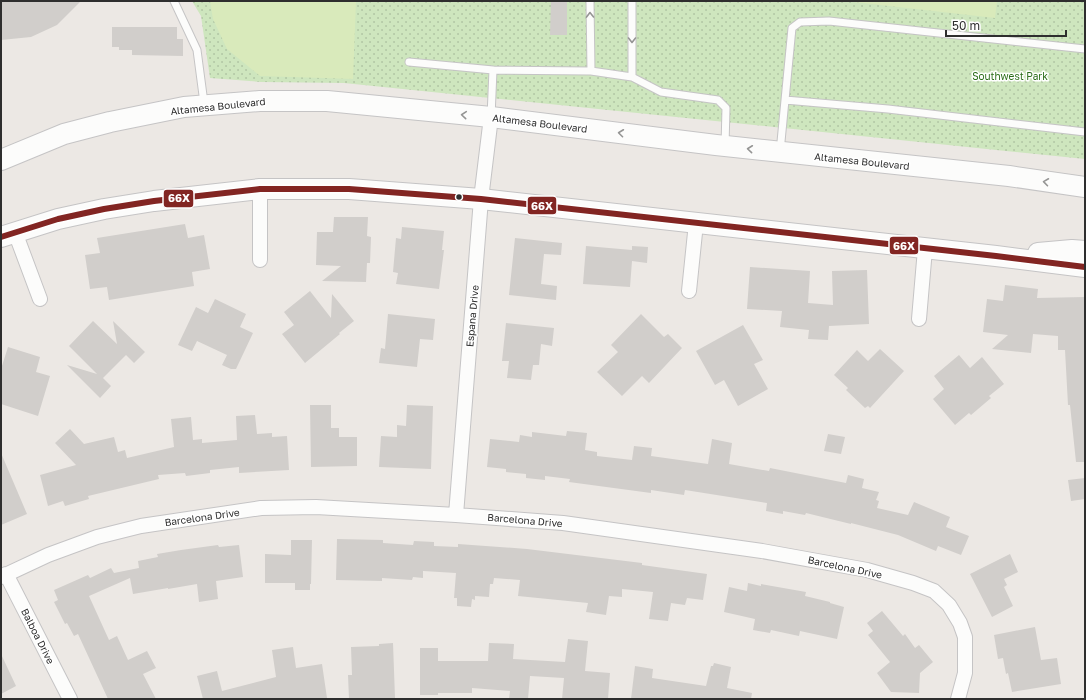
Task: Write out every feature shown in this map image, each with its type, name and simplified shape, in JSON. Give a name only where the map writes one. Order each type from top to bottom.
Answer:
[{"type":"main road","name":"Altamesa Boulevard","points":[[1,160],[64,134],[110,122],[184,107],[260,101],[327,101],[491,117],[725,146],[1009,176],[1085,187]]},
{"type":"main road","points":[[8,234],[58,219],[104,209],[154,201],[260,189],[349,189],[481,199],[1085,267]]},
{"type":"main road","points":[[996,256],[1072,250],[1085,251]]},
{"type":"street","name":"Espana Drive","points":[[456,515],[481,199],[491,117]]},
{"type":"street","points":[[260,189],[260,260]]},
{"type":"street","points":[[689,291],[696,224]]},
{"type":"street","points":[[8,234],[40,299]]},
{"type":"street","points":[[919,319],[925,249]]},
{"type":"street","name":"Barcelona Drive","points":[[4,575],[48,554],[97,537],[141,526],[261,508],[316,507],[563,523],[762,551],[867,570],[913,583],[934,591],[949,605],[960,623],[965,637],[965,673],[958,699]]},
{"type":"street","name":"Balboa Drive","points":[[4,575],[70,699]]},
{"type":"lane","points":[[174,1],[197,50],[205,106]]},
{"type":"lane","points":[[590,1],[591,71]]},
{"type":"lane","points":[[632,1],[632,77]]},
{"type":"lane","points":[[780,152],[792,28],[800,22],[830,21],[1085,49]]},
{"type":"lane","points":[[409,62],[493,70],[591,71],[632,77],[661,92],[718,100],[726,108],[725,146]]},
{"type":"lane","points":[[491,117],[493,70]]},
{"type":"lane","points":[[784,100],[888,109],[1085,132]]},
{"type":"green space","name":"Southwest Park","points":[[192,1],[1085,1],[1085,159],[344,83],[261,82],[210,78],[201,16]]},
{"type":"green space","points":[[210,1],[356,1],[353,79],[260,76],[227,49],[213,19]]},
{"type":"green space","points":[[845,1],[997,1],[995,18]]},
{"type":"building","points":[[1,1],[81,1],[57,25],[31,37],[1,40]]},
{"type":"building","points":[[551,1],[567,1],[567,35],[550,35]]},
{"type":"building","points":[[112,27],[177,27],[177,39],[183,39],[183,56],[132,55],[132,50],[119,50],[119,47],[112,47]]},
{"type":"building","points":[[334,217],[368,217],[367,236],[371,237],[370,263],[367,263],[366,282],[322,281],[341,266],[316,265],[317,232],[333,232]]},
{"type":"building","points":[[185,224],[188,238],[204,235],[210,269],[192,272],[194,286],[109,300],[107,287],[90,289],[85,255],[100,253],[97,238]]},
{"type":"building","points":[[402,227],[444,231],[442,250],[444,250],[439,289],[396,284],[398,273],[393,272],[396,238],[401,239]]},
{"type":"building","points":[[515,238],[562,243],[561,255],[544,254],[541,284],[557,286],[556,300],[509,295]]},
{"type":"building","points":[[586,246],[632,250],[632,246],[648,247],[647,263],[632,261],[630,287],[583,284]]},
{"type":"building","points":[[750,267],[810,271],[808,303],[833,305],[832,271],[867,270],[869,324],[829,326],[828,340],[808,339],[809,330],[780,327],[782,311],[747,309]]},
{"type":"building","points":[[1005,285],[1038,289],[1037,298],[1085,297],[1085,462],[1076,462],[1070,405],[1068,405],[1065,350],[1058,350],[1058,336],[1033,334],[1031,353],[992,349],[1008,335],[983,332],[987,299],[1003,301]]},
{"type":"building","points":[[310,291],[331,318],[332,294],[354,321],[305,363],[282,334],[294,325],[284,312]]},
{"type":"building","points":[[215,299],[246,314],[240,327],[253,333],[236,369],[231,369],[222,365],[227,355],[197,341],[192,351],[178,345],[196,307],[208,313]]},
{"type":"building","points":[[388,314],[435,319],[433,340],[420,339],[417,367],[379,363],[381,348],[385,349]]},
{"type":"building","points":[[641,314],[664,337],[668,334],[682,348],[649,383],[642,376],[622,396],[597,372],[618,352],[611,345]]},
{"type":"building","points":[[93,321],[117,344],[113,321],[145,352],[134,363],[126,355],[103,378],[111,386],[100,398],[67,365],[97,374],[69,346]]},
{"type":"building","points":[[506,323],[554,328],[552,346],[541,344],[539,365],[533,365],[531,380],[507,378],[509,361],[502,361]]},
{"type":"building","points":[[743,325],[763,360],[754,364],[768,389],[738,406],[724,380],[715,385],[696,351]]},
{"type":"building","points":[[8,347],[40,357],[36,372],[50,376],[38,416],[1,404],[1,369]]},
{"type":"building","points":[[880,349],[904,371],[870,408],[868,406],[865,408],[846,390],[848,388],[834,375],[857,350],[868,361]]},
{"type":"building","points":[[959,355],[970,368],[982,357],[1004,384],[989,396],[991,398],[971,415],[969,413],[955,425],[933,399],[944,389],[934,376]]},
{"type":"building","points":[[310,405],[331,405],[331,428],[339,428],[339,437],[357,437],[357,466],[311,467]]},
{"type":"building","points":[[407,405],[433,406],[431,469],[379,467],[381,436],[397,437],[397,425],[406,426]]},
{"type":"building","points":[[255,415],[257,434],[272,433],[272,437],[287,436],[289,470],[239,473],[239,467],[210,470],[210,473],[186,476],[185,473],[158,475],[159,479],[88,496],[89,499],[65,506],[63,501],[48,506],[40,475],[76,465],[55,443],[70,429],[84,444],[114,437],[118,452],[125,450],[127,458],[174,447],[171,419],[191,417],[193,440],[202,439],[202,443],[237,440],[236,416]]},
{"type":"building","points":[[567,431],[587,433],[585,450],[597,452],[597,456],[632,460],[634,446],[652,448],[651,456],[708,464],[712,439],[732,443],[729,464],[769,471],[770,468],[846,483],[848,475],[864,479],[862,488],[879,492],[876,500],[879,501],[877,508],[908,515],[914,502],[950,517],[946,527],[969,536],[961,555],[938,546],[936,551],[898,535],[851,523],[806,513],[805,515],[783,511],[783,514],[766,511],[767,503],[685,490],[684,495],[651,490],[651,493],[569,482],[570,479],[545,476],[545,480],[526,478],[526,474],[506,472],[506,469],[487,467],[490,439],[519,442],[520,435],[532,437],[532,432],[566,436]]},
{"type":"building","points":[[828,434],[845,437],[841,454],[824,451]]},
{"type":"building","points":[[1,453],[27,514],[1,525]]},
{"type":"building","points":[[1085,478],[1085,499],[1071,501],[1068,480]]},
{"type":"building","points":[[337,539],[383,540],[383,543],[413,545],[414,541],[434,542],[434,546],[458,547],[458,544],[527,549],[642,563],[642,565],[707,574],[703,600],[687,598],[685,605],[671,603],[668,621],[649,619],[653,592],[622,589],[622,597],[609,596],[606,615],[586,612],[588,603],[518,596],[520,580],[494,578],[493,584],[490,584],[489,597],[475,596],[475,600],[472,599],[471,607],[457,606],[457,598],[454,598],[456,573],[423,571],[423,578],[413,577],[412,580],[382,578],[382,581],[336,580]]},
{"type":"building","points":[[291,540],[312,540],[310,590],[295,590],[295,583],[265,583],[265,554],[291,555]]},
{"type":"building","points":[[218,545],[219,547],[239,545],[243,577],[216,581],[218,599],[199,602],[197,584],[133,594],[130,578],[89,596],[109,640],[117,636],[128,660],[147,651],[156,668],[143,674],[156,699],[108,699],[78,634],[74,636],[67,623],[65,624],[54,602],[58,600],[54,590],[88,575],[90,578],[111,568],[114,573],[139,568],[138,561],[158,557],[157,554]]},
{"type":"building","points":[[1010,554],[1018,572],[1004,579],[1007,585],[1004,587],[1013,606],[992,617],[970,574]]},
{"type":"building","points":[[748,583],[806,592],[805,596],[844,607],[837,639],[800,631],[799,636],[771,630],[770,633],[753,630],[755,619],[724,612],[729,587],[747,591]]},
{"type":"building","points":[[882,611],[903,636],[905,634],[915,648],[919,645],[933,662],[920,673],[919,693],[891,692],[877,673],[890,662],[868,635],[873,631],[867,623]]},
{"type":"building","points":[[1035,627],[1041,660],[1057,658],[1061,684],[1012,692],[1003,658],[998,659],[994,635]]},
{"type":"building","points":[[568,639],[588,641],[585,671],[610,673],[608,699],[562,699],[564,678],[530,676],[528,699],[509,699],[510,691],[472,688],[472,693],[438,693],[438,695],[420,695],[420,648],[438,648],[438,661],[488,661],[489,643],[514,644],[513,659],[565,662]]},
{"type":"building","points":[[393,643],[395,698],[349,699],[348,675],[352,675],[351,647],[379,646],[379,644]]},
{"type":"building","points":[[293,647],[296,668],[322,664],[327,698],[203,699],[197,676],[217,671],[222,691],[276,677],[272,650]]},
{"type":"building","points":[[1,654],[16,686],[1,694]]},
{"type":"building","points":[[714,663],[731,667],[727,688],[752,693],[751,699],[631,699],[635,666],[653,669],[652,678],[706,686],[711,666],[713,666]]},
{"type":"transit line","name":"66X","points":[[1,237],[58,219],[104,209],[154,201],[260,189],[349,189],[481,199],[1085,267]]}]
